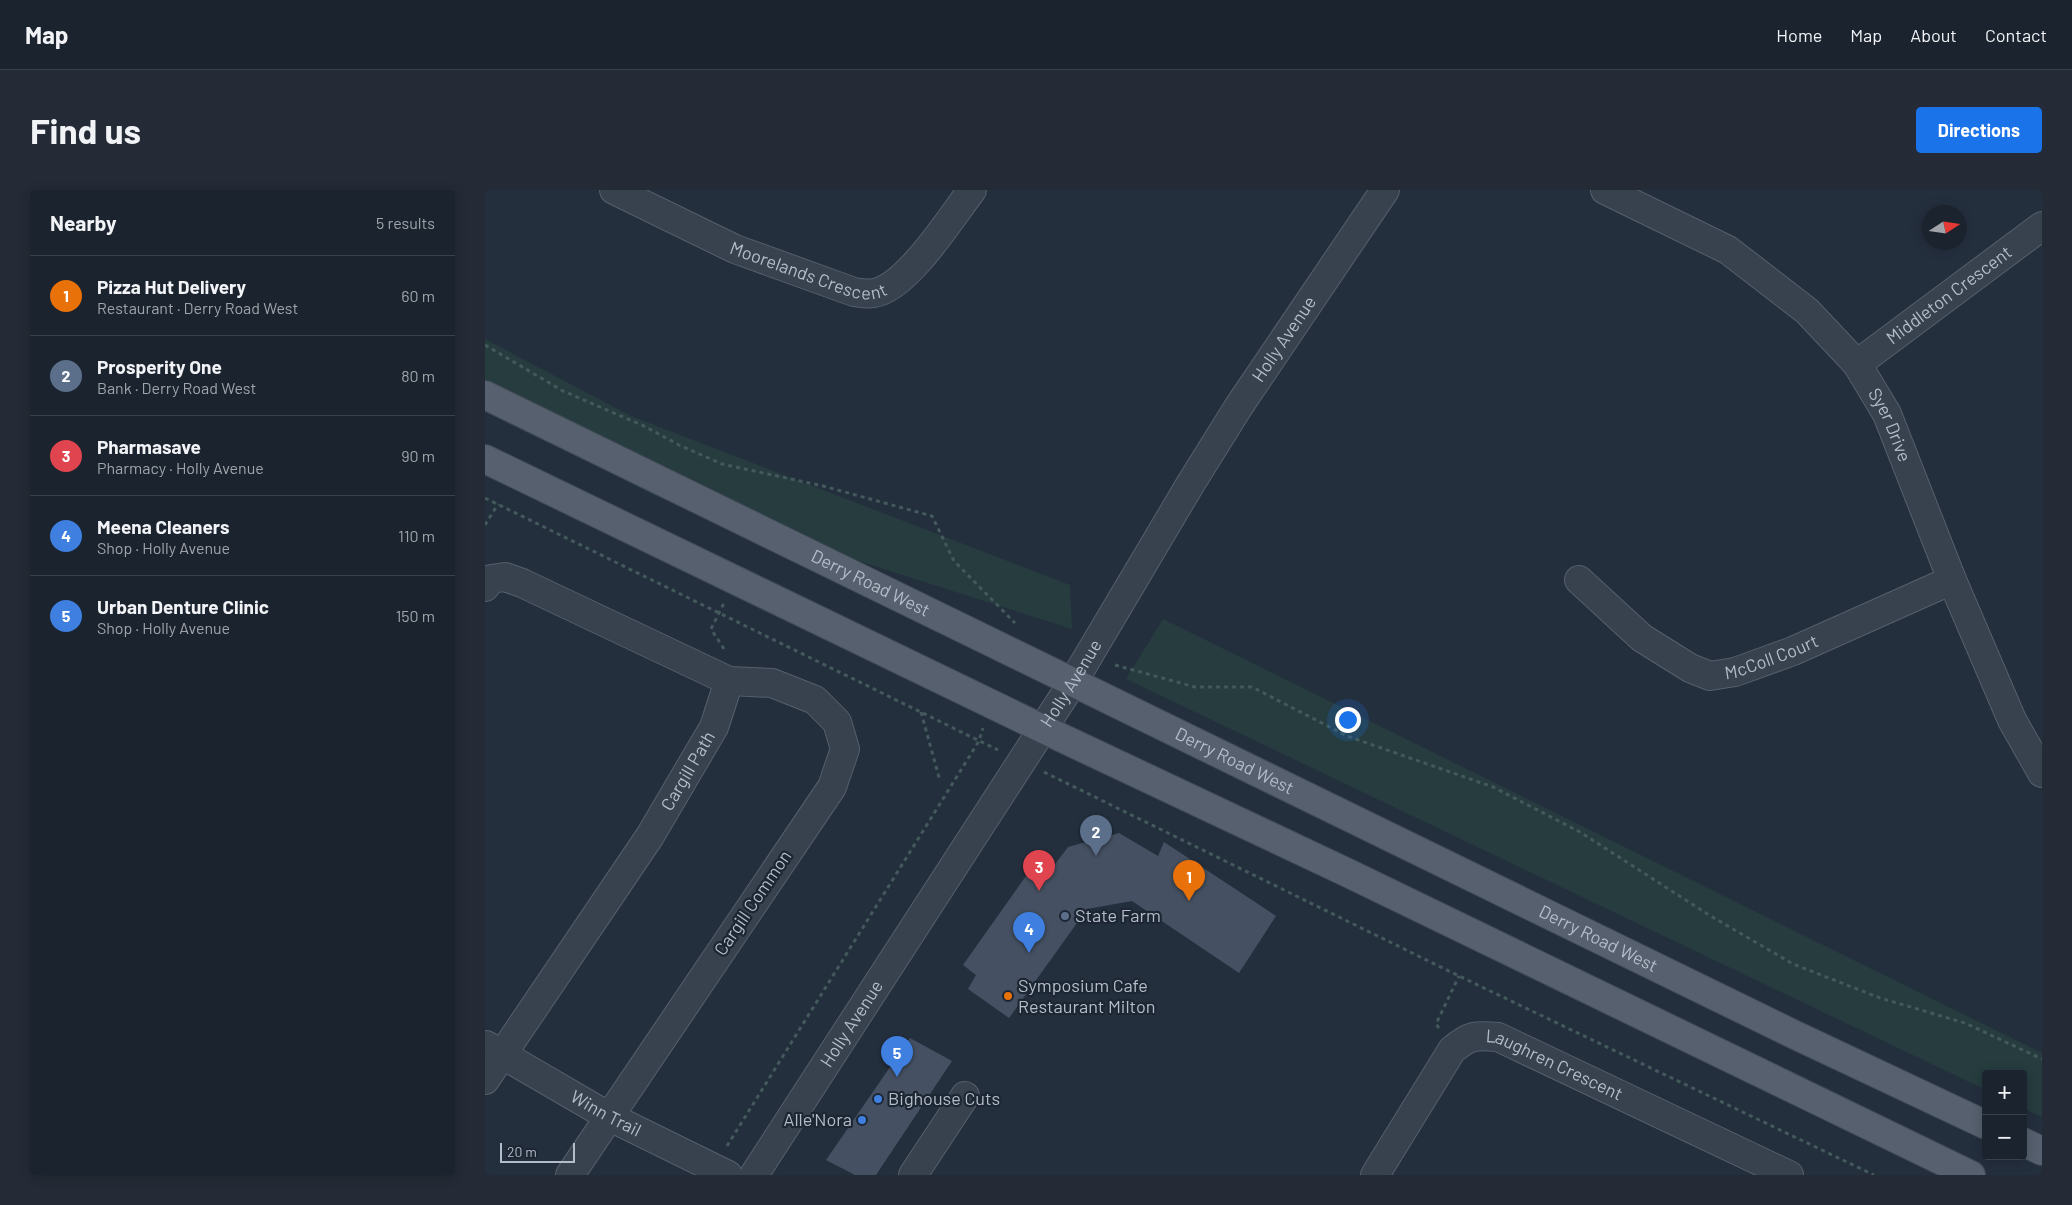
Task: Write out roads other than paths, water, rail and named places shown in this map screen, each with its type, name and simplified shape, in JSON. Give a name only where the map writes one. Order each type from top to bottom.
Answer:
[{"type":"main road","name":"Derry Road West","points":[[485,395],[1793,1034],[1982,1123]]},
{"type":"main road","points":[[485,459],[1043,729],[1357,877],[1971,1175]]},
{"type":"main road","points":[[2027,1144],[2042,1151]]},
{"type":"street","name":"Moorelands Crescent","points":[[614,190],[735,249],[854,292],[875,293],[896,282],[913,267],[972,190]]},
{"type":"street","name":"Holly Avenue","points":[[754,1175],[1073,682],[1239,406],[1385,190]]},
{"type":"street","name":"Syer Drive","points":[[1605,190],[1728,250],[1807,310],[1857,364],[1887,414],[1952,580],[2012,720],[2042,773]]},
{"type":"street","name":"Middleton Crescent","points":[[1857,364],[2042,226]]},
{"type":"street","points":[[485,587],[491,580],[505,578],[523,583],[729,681]]},
{"type":"street","name":"McColl Court","points":[[1579,580],[1642,638],[1689,668],[1710,676],[1735,672],[1793,651],[1952,580]]},
{"type":"street","name":"Cargill Path","points":[[485,1080],[493,1050],[650,836],[714,727],[729,681]]},
{"type":"street","name":"Cargill Common","points":[[570,1175],[608,1116],[832,787],[845,749],[837,722],[815,700],[772,683],[729,681]]},
{"type":"street","name":"Laughren Crescent","points":[[1375,1175],[1453,1050],[1467,1038],[1478,1035],[1498,1037],[1789,1175]]},
{"type":"street","name":"Winn Trail","points":[[493,1050],[608,1116],[720,1171]]},
{"type":"street","points":[[913,1175],[965,1096]]},
{"type":"place","name":"Prosperity One","points":[[1096,856]]},
{"type":"place","name":"Pharmasave","points":[[1039,891]]},
{"type":"place","name":"Pizza Hut Delivery","points":[[1189,901]]},
{"type":"place","name":"State Farm","points":[[1065,916]]},
{"type":"place","name":"Meena Cleaners","points":[[1029,953]]},
{"type":"place","name":"Symposium Cafe Restaurant Milton","points":[[1008,996]]},
{"type":"place","name":"Urban Denture Clinic","points":[[897,1077]]},
{"type":"place","name":"Bighouse Cuts","points":[[878,1099]]},
{"type":"place","name":"Alle'Nora","points":[[862,1120]]}]
